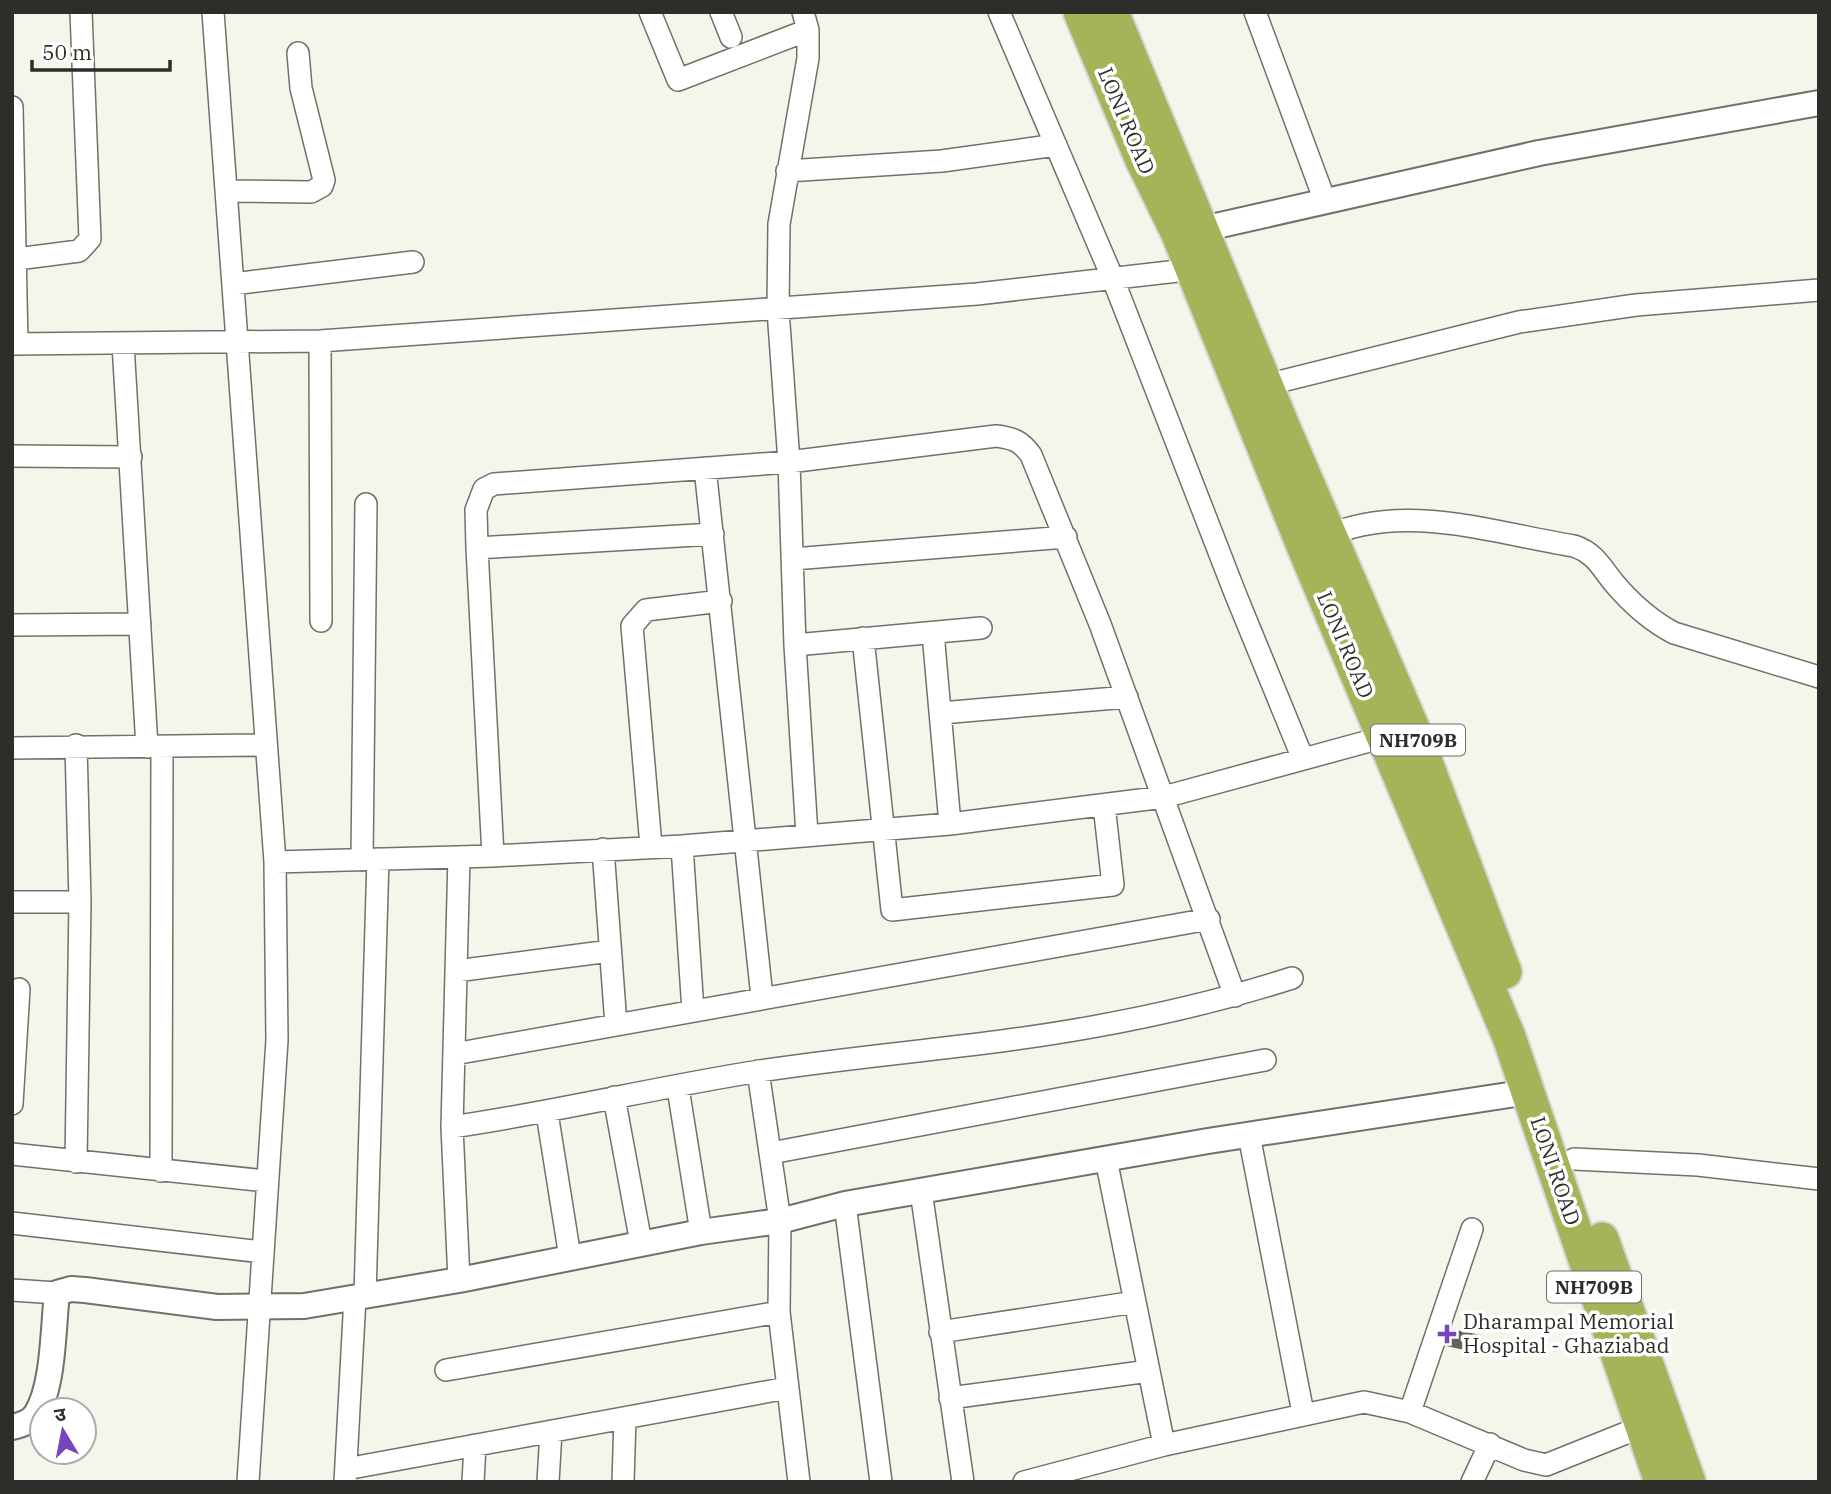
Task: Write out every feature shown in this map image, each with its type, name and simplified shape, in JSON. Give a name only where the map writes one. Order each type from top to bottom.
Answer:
[{"type":"highway","name":"LONI ROAD","points":[[1080,12],[1142,160],[1190,232]]},
{"type":"highway","name":"LONI ROAD","points":[[1112,12],[1190,232],[1317,542],[1415,733],[1574,1159],[1689,1482]]},
{"type":"highway","name":"LONI ROAD","points":[[1204,268],[1266,385],[1384,737],[1509,1037],[1661,1482]]},
{"type":"street","points":[[17,259],[79,251],[90,239],[81,12]]},
{"type":"street","points":[[213,12],[275,862],[277,1040],[248,1482]]},
{"type":"street","points":[[650,12],[678,80],[805,21],[808,58],[779,224],[778,310],[789,462],[795,645],[807,835]]},
{"type":"street","points":[[721,12],[731,37]]},
{"type":"street","points":[[999,12],[1113,279],[1235,593],[1303,759]]},
{"type":"street","points":[[1255,12],[1325,201]]},
{"type":"street","points":[[226,191],[311,192],[322,186],[324,180],[301,88],[298,53]]},
{"type":"street","points":[[1190,232],[1539,153],[1819,103]]},
{"type":"street","points":[[12,107],[17,259],[14,344],[320,341],[977,294],[1204,268]]},
{"type":"street","points":[[787,172],[942,161],[1056,145]]},
{"type":"street","points":[[233,284],[413,262]]},
{"type":"street","points":[[1266,385],[1519,322],[1636,304],[1819,290]]},
{"type":"street","points":[[320,341],[321,621]]},
{"type":"street","points":[[124,344],[140,624],[155,747],[161,1171]]},
{"type":"street","points":[[493,856],[477,548],[478,499],[484,489],[494,484],[789,462],[996,436],[1012,438],[1023,445],[1031,455],[1066,537],[1209,919],[1235,996]]},
{"type":"street","points":[[12,456],[131,457]]},
{"type":"street","points":[[705,468],[762,997]]},
{"type":"street","points":[[366,504],[370,859],[360,1296],[346,1475],[475,1445],[787,1388]]},
{"type":"street","points":[[1317,542],[1371,523],[1407,520],[1574,546],[1593,556],[1614,583],[1660,626],[1674,633],[1819,677]]},
{"type":"street","points":[[477,548],[713,534]]},
{"type":"street","points":[[793,559],[1066,537]]},
{"type":"street","points":[[652,846],[632,626],[646,610],[721,601]]},
{"type":"street","points":[[12,625],[140,624]]},
{"type":"street","points":[[795,645],[981,628]]},
{"type":"street","points":[[933,633],[950,824]]},
{"type":"street","points":[[863,638],[892,910],[1113,885],[1104,805]]},
{"type":"street","points":[[941,713],[1127,697]]},
{"type":"street","points":[[275,862],[493,856],[682,846],[950,824],[1164,797],[1384,737]]},
{"type":"street","points":[[12,748],[76,745],[267,745]]},
{"type":"street","points":[[76,745],[80,902],[76,1162]]},
{"type":"street","points":[[682,846],[693,1011]]},
{"type":"street","points":[[603,849],[616,1025]]},
{"type":"street","points":[[459,857],[452,1127],[460,1280]]},
{"type":"street","points":[[12,902],[80,902]]},
{"type":"street","points":[[454,1054],[1209,919]]},
{"type":"street","points":[[456,971],[610,951]]},
{"type":"street","points":[[452,1127],[547,1114],[614,1097],[678,1088],[758,1071],[1091,1027],[1235,996],[1292,978]]},
{"type":"street","points":[[12,1104],[19,989]]},
{"type":"street","points":[[771,1153],[1265,1060]]},
{"type":"street","points":[[758,1071],[780,1221],[779,1312],[799,1482]]},
{"type":"street","points":[[678,1088],[701,1232]]},
{"type":"street","points":[[12,1290],[57,1293],[71,1289],[217,1307],[304,1306],[460,1280],[701,1232],[780,1221],[845,1204],[1249,1135],[1528,1092]]},
{"type":"street","points":[[614,1097],[641,1243]]},
{"type":"street","points":[[547,1114],[569,1257]]},
{"type":"street","points":[[1249,1135],[1303,1413]]},
{"type":"street","points":[[12,1154],[266,1181]]},
{"type":"street","points":[[1106,1159],[1164,1445]]},
{"type":"street","points":[[1574,1159],[1698,1165],[1819,1179]]},
{"type":"street","points":[[921,1191],[963,1482]]},
{"type":"street","points":[[845,1204],[881,1482]]},
{"type":"street","points":[[12,1223],[262,1252]]},
{"type":"street","points":[[1410,1412],[1472,1230]]},
{"type":"street","points":[[12,1427],[30,1420],[36,1413],[46,1388],[57,1293]]},
{"type":"street","points":[[940,1332],[1135,1302]]},
{"type":"street","points":[[446,1370],[779,1312]]},
{"type":"street","points":[[950,1398],[1149,1371]]},
{"type":"street","points":[[1024,1482],[1088,1474],[1164,1445],[1364,1402],[1410,1412],[1524,1460],[1546,1465],[1641,1427]]},
{"type":"street","points":[[623,1482],[625,1418]]},
{"type":"street","points":[[548,1482],[551,1431]]},
{"type":"street","points":[[1472,1482],[1489,1444]]},
{"type":"street","points":[[473,1482],[475,1445]]},
{"type":"building","points":[[1441,1327],[1481,1335],[1477,1353],[1438,1344]]},
{"type":"place","name":"Dharampal Memorial Hospital - Ghaziabad","points":[[1447,1334]]}]
